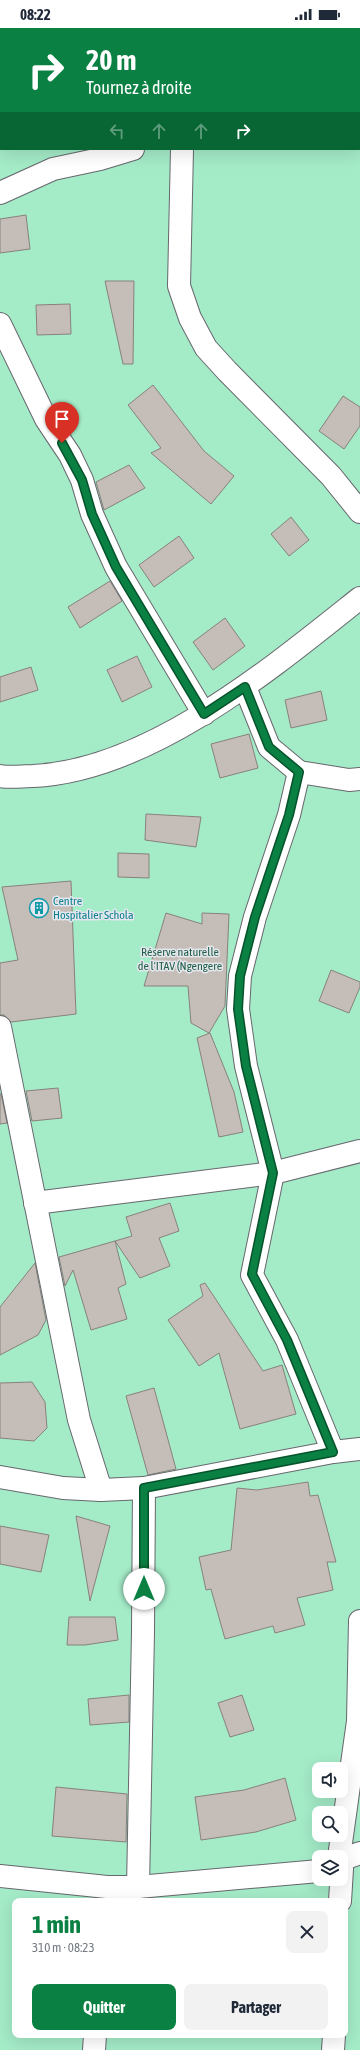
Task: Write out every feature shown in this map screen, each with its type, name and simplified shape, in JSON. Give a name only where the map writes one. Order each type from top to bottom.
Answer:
[{"type":"street","points":[[0,192],[53,169],[100,159],[130,150]]},
{"type":"street","points":[[182,150],[179,286],[190,318],[206,348],[331,476],[360,512]]},
{"type":"street","points":[[0,324],[46,419],[70,455],[82,480],[92,514],[116,567],[204,714]]},
{"type":"street","points":[[0,776],[58,775],[109,761],[204,714],[245,687],[360,598]]},
{"type":"street","points":[[245,687],[269,747],[299,772],[349,780],[360,779]]},
{"type":"street","points":[[299,772],[289,815],[255,917],[240,976],[238,1009],[246,1066],[273,1173],[252,1274],[287,1340],[333,1452]]},
{"type":"street","points":[[0,1027],[79,1420],[101,1490]]},
{"type":"street","points":[[35,1203],[273,1173],[360,1151]]},
{"type":"street","points":[[0,1478],[63,1488],[101,1490],[144,1488],[333,1452],[360,1449]]},
{"type":"street","points":[[138,1887],[143,1640],[144,1488]]},
{"type":"street","points":[[343,1850],[358,1721],[360,1621]]},
{"type":"street","points":[[348,1860],[360,1853]]},
{"type":"street","points":[[0,1876],[106,1894],[138,1887],[312,1872]]},
{"type":"street","points":[[340,1886],[340,1898]]},
{"type":"street","points":[[94,2050],[95,2038]]},
{"type":"street","points":[[333,2050],[334,2038]]},
{"type":"green space","name":"Réserve naturelle de l'ITAV (Ngengere","points":[[0,150],[360,150],[360,2050],[0,2050]]},
{"type":"building","points":[[26,215],[30,249],[0,253],[0,219]]},
{"type":"building","points":[[105,281],[134,281],[133,364],[123,364]]},
{"type":"building","points":[[70,304],[71,334],[37,335],[36,305]]},
{"type":"building","points":[[153,385],[204,451],[234,476],[211,504],[151,453],[161,448],[128,405]]},
{"type":"building","points":[[343,396],[360,407],[360,426],[344,449],[319,431]]},
{"type":"building","points":[[129,465],[145,488],[104,510],[96,482]]},
{"type":"building","points":[[291,517],[309,540],[289,556],[271,534]]},
{"type":"building","points":[[179,536],[194,558],[154,587],[139,565]]},
{"type":"building","points":[[110,581],[122,601],[80,628],[68,607]]},
{"type":"building","points":[[225,618],[245,646],[213,670],[193,642]]},
{"type":"building","points":[[137,656],[152,687],[122,702],[107,670]]},
{"type":"building","points":[[31,667],[38,690],[0,702],[0,677]]},
{"type":"building","points":[[321,691],[327,720],[291,728],[285,700]]},
{"type":"building","points":[[249,734],[258,768],[220,778],[211,744]]},
{"type":"building","points":[[146,814],[201,817],[196,847],[145,840]]},
{"type":"building","points":[[118,853],[149,854],[149,878],[118,877]]},
{"type":"building","points":[[71,881],[76,1014],[11,1022],[4,1015],[0,1015],[0,963],[18,960],[2,887]]},
{"type":"building","points":[[166,913],[202,924],[202,913],[229,914],[225,1006],[209,1033],[191,1023],[188,986],[144,986]]},
{"type":"building","points":[[331,970],[360,982],[360,987],[349,1013],[319,1001]]},
{"type":"building","points":[[210,1033],[234,1092],[243,1132],[219,1137],[197,1038]]},
{"type":"building","points":[[58,1088],[62,1118],[32,1121],[26,1091]]},
{"type":"building","points":[[0,1094],[7,1123],[0,1124]]},
{"type":"building","points":[[170,1203],[179,1231],[159,1238],[170,1266],[140,1278],[115,1241],[132,1236],[126,1217]]},
{"type":"building","points":[[115,1241],[126,1284],[118,1288],[127,1319],[91,1330],[73,1270],[65,1286],[59,1257]]},
{"type":"building","points":[[35,1263],[46,1320],[38,1335],[0,1355],[0,1307]]},
{"type":"building","points":[[205,1283],[263,1371],[282,1365],[296,1414],[240,1429],[219,1353],[199,1366],[168,1320],[203,1296],[200,1285]]},
{"type":"building","points":[[32,1382],[45,1402],[47,1428],[34,1441],[0,1438],[0,1383]]},
{"type":"building","points":[[154,1388],[176,1469],[148,1475],[126,1396]]},
{"type":"building","points":[[308,1482],[310,1496],[318,1495],[336,1562],[327,1562],[333,1590],[297,1598],[305,1625],[275,1633],[273,1626],[225,1639],[211,1589],[206,1590],[199,1557],[231,1550],[237,1488],[257,1490]]},
{"type":"building","points":[[76,1516],[110,1526],[90,1601]]},
{"type":"building","points":[[0,1526],[49,1535],[41,1572],[0,1564]]},
{"type":"building","points":[[69,1617],[115,1617],[118,1640],[85,1645],[67,1645]]},
{"type":"building","points":[[129,1695],[129,1722],[90,1725],[88,1699]]},
{"type":"building","points":[[242,1695],[254,1730],[230,1737],[218,1703]]},
{"type":"building","points":[[285,1778],[296,1820],[256,1832],[201,1840],[195,1797],[244,1790]]},
{"type":"building","points":[[56,1787],[127,1794],[126,1842],[52,1836]]},
{"type":"place","name":"Centre Hospitalier Schola","points":[[39,908]]},
{"type":"route","points":[[62,443],[70,455],[82,480],[92,514],[116,567],[204,714],[245,687],[269,747],[299,772],[289,815],[255,917],[240,976],[238,1009],[246,1066],[273,1173],[252,1274],[287,1340],[333,1452],[144,1488],[144,1589]]}]
